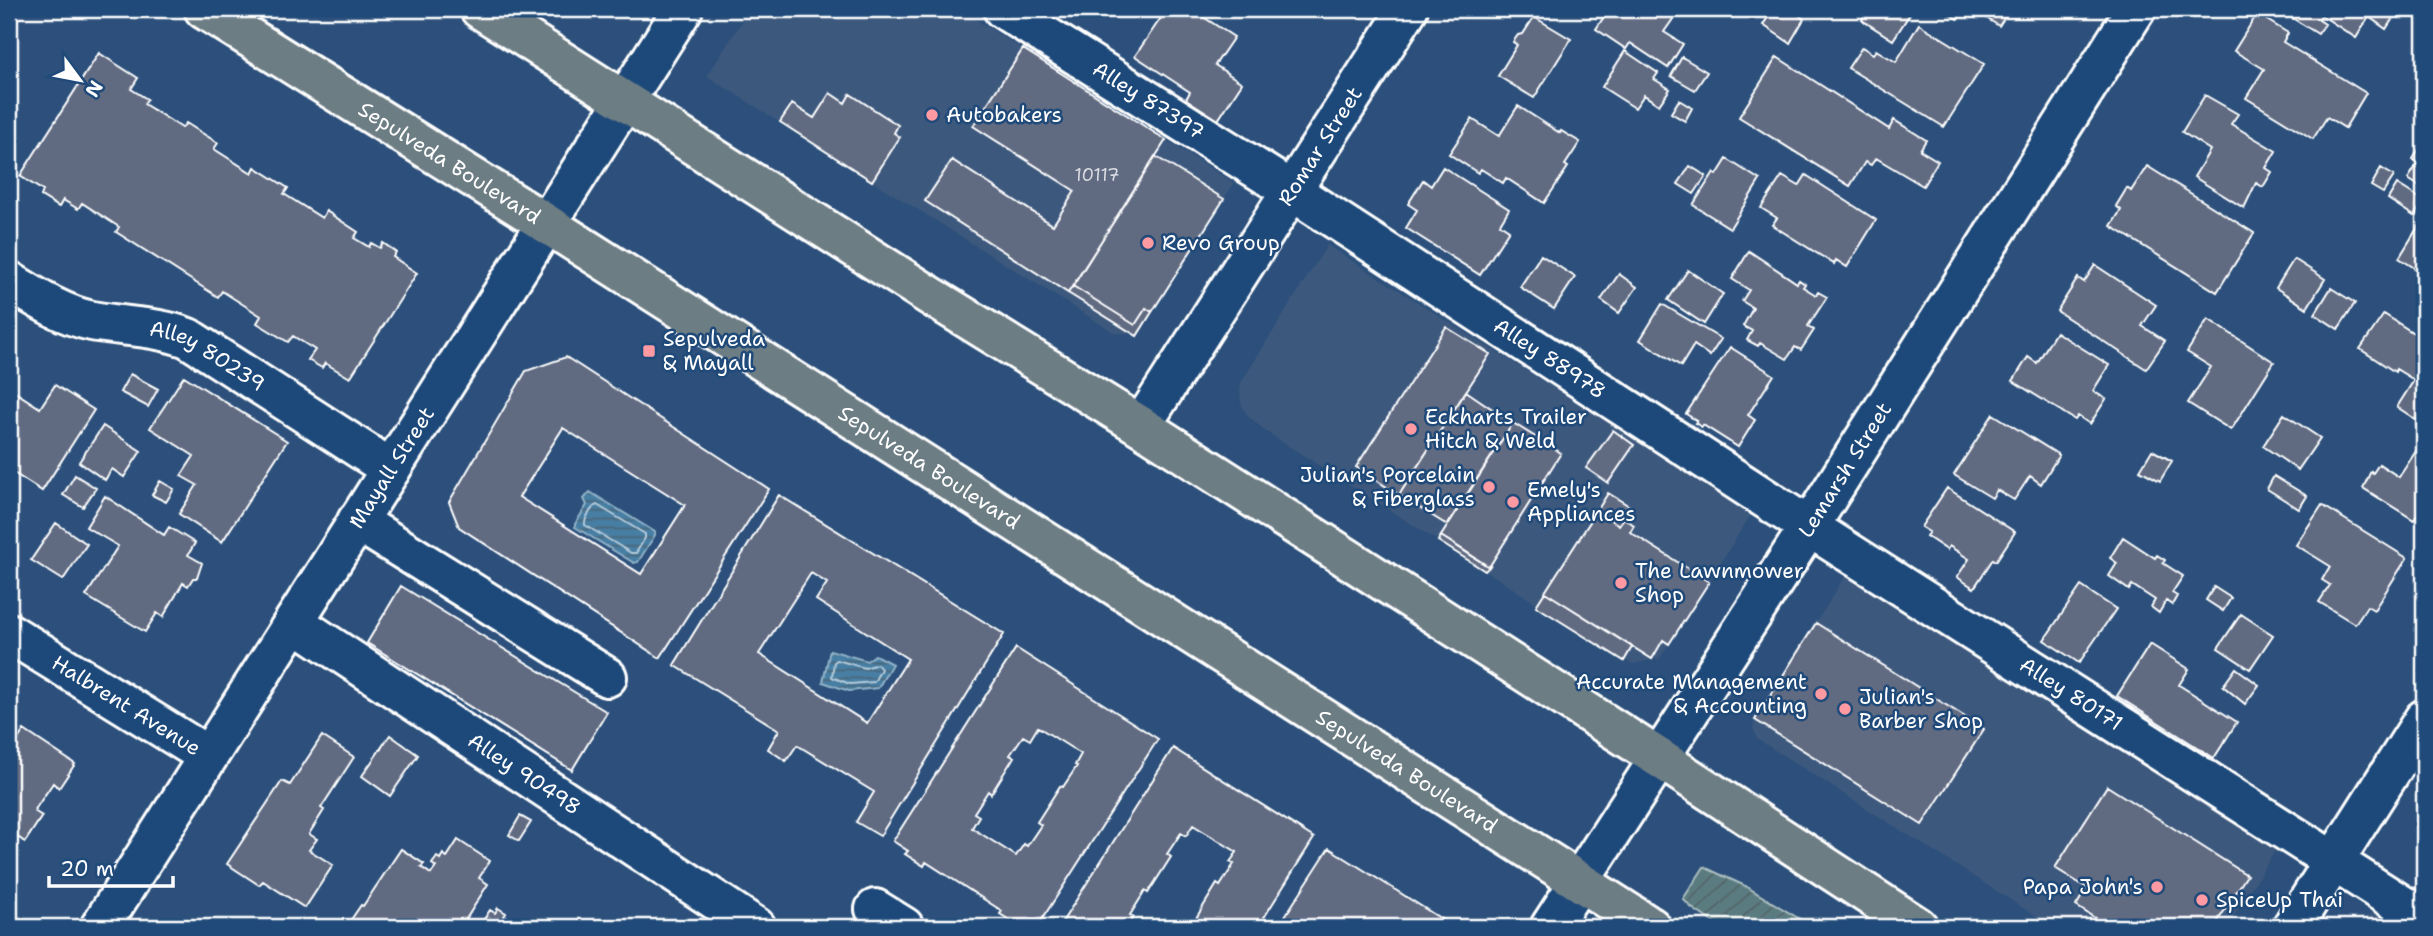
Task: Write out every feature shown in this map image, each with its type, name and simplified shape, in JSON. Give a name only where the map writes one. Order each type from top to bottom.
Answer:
[{"type":"main road","name":"Sepulveda Boulevard","points":[[204,9],[547,224],[1650,927]]},
{"type":"main road","points":[[480,9],[929,295],[1141,426],[1918,927]]},
{"type":"street","name":"Mayall Street","points":[[105,925],[208,756],[683,9]]},
{"type":"street","name":"Alley 87397","points":[[1003,9],[1292,191]]},
{"type":"street","name":"Romar Street","points":[[1141,426],[1408,9]]},
{"type":"street","name":"Lemarsh Street","points":[[1550,927],[1809,527],[2137,9]]},
{"type":"street","name":"Alley 88978","points":[[1292,191],[1809,527]]},
{"type":"street","name":"Alley 80239","points":[[9,281],[46,304],[90,320],[170,331],[188,338],[391,469]]},
{"type":"street","points":[[357,521],[607,677]]},
{"type":"street","name":"Alley 80171","points":[[1809,527],[2424,919]]},
{"type":"street","name":"Alley 90498","points":[[294,622],[756,927]]},
{"type":"street","name":"Halbrent Avenue","points":[[9,633],[208,756]]},
{"type":"street","points":[[2292,927],[2424,719]]},
{"type":"shaded area","points":[[750,9],[959,9],[1234,183],[1152,312],[1134,331],[1115,333],[872,181],[900,137],[894,133],[898,125],[872,108],[850,95],[817,146],[707,76]]},
{"type":"shaded area","points":[[1327,245],[1752,513],[1660,658],[1632,664],[1268,433],[1248,416],[1241,404],[1242,381]]},
{"type":"shaded area","points":[[1847,573],[2278,846],[2227,927],[2053,927],[1757,739],[1753,728],[1755,720]]},
{"type":"shaded area","points":[[2373,910],[2400,927],[2362,927]]},
{"type":"green space","points":[[1704,867],[1745,886],[1813,927],[1720,927],[1683,899]]},
{"type":"water","points":[[590,492],[655,532],[638,562],[634,563],[575,527],[587,505],[584,499]]},
{"type":"water","points":[[830,650],[867,661],[875,655],[892,664],[878,688],[849,691],[823,682]]},
{"type":"building","points":[[1167,9],[1191,9],[1234,37],[1215,65],[1242,83],[1218,120],[1186,99],[1190,92],[1135,56]]},
{"type":"building","points":[[1609,9],[1680,9],[1664,32],[1683,44],[1668,68],[1630,43],[1626,49],[1596,29]]},
{"type":"building","points":[[1773,9],[1805,9],[1800,16],[1804,19],[1790,43],[1763,25]]},
{"type":"building","points":[[1854,9],[1906,9],[1911,12],[1893,40],[1862,20],[1864,15]]},
{"type":"building","points":[[1941,9],[1964,9],[1958,19]]},
{"type":"building","points":[[1972,9],[2010,9],[1999,26]]},
{"type":"building","points":[[2278,9],[2399,9],[2386,29],[2369,17],[2356,38],[2321,15],[2319,20],[2325,24],[2318,34]]},
{"type":"building","points":[[2257,14],[2288,33],[2283,42],[2366,93],[2345,128],[2327,117],[2313,139],[2246,98],[2264,69],[2234,51]]},
{"type":"building","points":[[1534,17],[1571,39],[1534,98],[1498,76],[1517,45],[1513,42],[1518,35],[1523,34]]},
{"type":"building","points":[[1919,24],[1984,64],[1944,127],[1848,68],[1862,47],[1873,54],[1876,50],[1896,62]]},
{"type":"building","points":[[1023,49],[1166,140],[1068,293],[925,201],[952,160],[1053,225],[1075,191],[973,126]]},
{"type":"building","points":[[1625,51],[1658,73],[1654,79],[1670,89],[1659,105],[1644,95],[1635,108],[1602,87]]},
{"type":"building","points":[[99,53],[138,78],[131,89],[147,99],[144,104],[182,128],[186,123],[218,143],[214,149],[252,173],[255,167],[288,188],[284,194],[322,218],[326,211],[358,232],[354,238],[369,247],[371,243],[380,248],[383,243],[396,252],[393,257],[417,273],[350,378],[325,363],[322,368],[308,360],[315,350],[293,336],[288,342],[257,323],[261,316],[222,291],[218,297],[116,232],[119,227],[82,203],[78,209],[63,200],[59,207],[41,196],[43,191],[20,176]]},
{"type":"building","points":[[1682,57],[1707,72],[1695,90],[1671,76]]},
{"type":"building","points":[[1777,57],[1889,129],[1894,120],[1926,140],[1920,150],[1938,161],[1923,186],[1876,158],[1871,165],[1865,162],[1850,186],[1739,117]]},
{"type":"building","points":[[830,93],[845,103],[850,94],[898,125],[894,133],[900,137],[872,181],[780,122],[792,104],[814,118]]},
{"type":"building","points":[[2205,95],[2238,114],[2231,124],[2276,151],[2266,168],[2272,172],[2263,187],[2256,183],[2244,208],[2194,177],[2210,150],[2182,132]]},
{"type":"building","points":[[1679,100],[1692,108],[1685,121],[1671,113]]},
{"type":"building","points":[[1518,106],[1560,133],[1561,131],[1580,142],[1565,165],[1568,167],[1544,203],[1506,178],[1503,183],[1481,169],[1478,173],[1449,154],[1472,119],[1499,136]]},
{"type":"building","points":[[2424,141],[2424,189],[2408,179],[2418,163],[2413,159]]},
{"type":"building","name":"Revo Group","points":[[1155,156],[1224,199],[1152,312],[1146,308],[1135,325],[1073,286]]},
{"type":"building","points":[[1727,159],[1760,180],[1730,228],[1693,205],[1714,172],[1717,175]]},
{"type":"building","points":[[1690,166],[1706,176],[1694,194],[1678,184]]},
{"type":"building","points":[[2147,166],[2254,233],[2217,292],[2111,226],[2121,210],[2116,206],[2127,188],[2131,191]]},
{"type":"building","points":[[1443,167],[1509,209],[1500,224],[1509,230],[1480,275],[1406,228],[1417,210],[1408,204],[1423,180],[1431,186]]},
{"type":"building","points":[[2381,168],[2394,176],[2383,193],[2371,186]]},
{"type":"building","points":[[1806,175],[1876,220],[1847,267],[1836,260],[1834,264],[1772,225],[1777,218],[1761,208],[1782,176],[1799,186]]},
{"type":"building","points":[[2397,184],[2424,201],[2414,216],[2388,199]]},
{"type":"building","points":[[2421,222],[2424,224],[2424,274],[2399,258]]},
{"type":"building","points":[[1749,251],[1797,283],[1799,280],[1805,284],[1803,287],[1816,295],[1818,292],[1827,297],[1808,326],[1814,330],[1801,350],[1795,347],[1787,359],[1760,343],[1758,346],[1747,340],[1752,331],[1743,326],[1753,308],[1742,301],[1749,290],[1732,279]]},
{"type":"building","points":[[1541,255],[1575,277],[1554,309],[1520,287]]},
{"type":"building","points":[[2294,259],[2325,279],[2307,308],[2276,288]]},
{"type":"building","points":[[2095,265],[2156,305],[2142,326],[2165,341],[2146,369],[2057,311],[2078,278],[2084,282]]},
{"type":"building","points":[[1688,270],[1723,294],[1704,324],[1668,300]]},
{"type":"building","points":[[1619,274],[1637,287],[1619,313],[1601,300]]},
{"type":"building","points":[[1073,286],[1135,325],[1146,308],[1152,312],[1137,336],[1068,293]]},
{"type":"building","points":[[2331,288],[2355,303],[2338,329],[2315,314]]},
{"type":"building","points":[[1662,304],[1721,339],[1710,356],[1694,345],[1681,366],[1640,340]]},
{"type":"building","points":[[2384,314],[2418,336],[2415,339],[2424,345],[2424,425],[2397,407],[2414,380],[2396,369],[2395,372],[2360,349]]},
{"type":"building","points":[[2208,319],[2274,362],[2231,430],[2188,403],[2211,367],[2187,352]]},
{"type":"building","name":"Eckharts Trailer Hitch & Weld","points":[[1446,327],[1490,354],[1399,495],[1356,467]]},
{"type":"building","points":[[2056,332],[2109,365],[2093,391],[2106,399],[2090,424],[2078,416],[2075,420],[2013,381],[2028,357],[2037,363]]},
{"type":"building","points":[[1730,347],[1774,375],[1748,415],[1755,420],[1738,447],[1703,425],[1702,427],[1695,423],[1697,421],[1686,414]]},
{"type":"building","points":[[566,357],[769,489],[660,658],[459,527],[449,502],[526,371]],"holes":[[[563,428],[685,505],[641,574],[519,497]]]},
{"type":"building","points":[[130,374],[158,389],[148,407],[120,392]]},
{"type":"building","points":[[184,376],[287,441],[222,542],[179,514],[197,485],[181,476],[194,456],[150,428]]},
{"type":"building","points":[[55,385],[94,410],[42,491],[9,470],[9,388],[40,408]]},
{"type":"building","points":[[1466,391],[1513,423],[1447,525],[1399,495]]},
{"type":"building","points":[[1993,414],[2059,455],[2041,484],[2030,476],[2014,500],[1997,490],[1992,498],[1954,475]]},
{"type":"building","points":[[2284,414],[2320,438],[2298,470],[2263,446]]},
{"type":"building","points":[[1513,423],[1561,453],[1489,567],[1441,536]]},
{"type":"building","points":[[103,426],[141,451],[124,477],[112,469],[105,480],[79,462]]},
{"type":"building","points":[[1613,430],[1634,445],[1608,483],[1586,468]]},
{"type":"building","points":[[2152,450],[2172,461],[2160,481],[2140,470]]},
{"type":"building","points":[[2416,451],[2424,456],[2424,504],[2414,520],[2363,488],[2371,471],[2373,473],[2379,464],[2399,477]]},
{"type":"building","points":[[75,475],[96,488],[83,507],[63,495]]},
{"type":"building","points":[[2274,476],[2307,496],[2299,509],[2267,489]]},
{"type":"building","points":[[160,481],[174,489],[166,502],[152,495]]},
{"type":"building","points":[[1947,488],[2015,532],[1974,588],[1957,577],[1969,559],[1949,546],[1947,550],[1926,536],[1929,532],[1921,527]]},
{"type":"building","points":[[1608,493],[1631,507],[1619,525],[1597,511]]},
{"type":"building","points":[[779,495],[1004,634],[880,836],[856,822],[874,792],[797,745],[786,761],[768,749],[779,730],[674,665]],"holes":[[[811,573],[827,583],[816,600],[908,659],[867,723],[759,654]]]},
{"type":"building","points":[[105,496],[164,535],[169,527],[195,543],[188,555],[202,563],[197,578],[193,578],[188,586],[183,583],[163,617],[157,613],[145,632],[86,596],[118,546],[86,527]]},
{"type":"building","points":[[2322,505],[2407,558],[2374,610],[2367,606],[2355,624],[2319,602],[2330,585],[2322,580],[2330,566],[2296,545]]},
{"type":"building","points":[[1597,511],[1619,525],[1624,518],[1634,525],[1630,532],[1709,582],[1669,644],[1663,640],[1652,659],[1545,592]]},
{"type":"building","points":[[56,523],[87,544],[63,580],[31,560]]},
{"type":"building","points":[[1441,536],[1489,567],[1485,571],[1438,541]]},
{"type":"building","points":[[2123,537],[2155,558],[2157,555],[2165,560],[2163,563],[2183,576],[2172,593],[2177,596],[2172,605],[2166,601],[2159,613],[2151,607],[2155,600],[2132,585],[2129,590],[2109,576],[2117,563],[2110,558]]},
{"type":"building","points":[[401,586],[607,712],[572,770],[367,643]]},
{"type":"building","points":[[2081,586],[2116,609],[2079,663],[2044,640]]},
{"type":"building","points":[[2214,587],[2231,598],[2223,611],[2206,600]]},
{"type":"building","points":[[1545,592],[1632,647],[1624,661],[1536,606]]},
{"type":"building","points":[[2241,614],[2273,635],[2250,669],[2218,648]]},
{"type":"building","points":[[1816,623],[1984,729],[1922,825],[1755,720]]},
{"type":"building","points":[[2150,644],[2189,669],[2179,685],[2237,722],[2214,758],[2117,696]]},
{"type":"building","points":[[1016,648],[1158,739],[1037,927],[1029,927],[1021,922],[1019,926],[1000,914],[1002,911],[926,862],[924,866],[905,854],[908,851],[893,841]],"holes":[[[1038,727],[1081,754],[1075,765],[1077,766],[1063,787],[1060,786],[1037,822],[1041,825],[1027,846],[1024,844],[1016,856],[972,828],[979,816],[974,813],[988,791],[991,794],[1014,757],[1010,755],[1023,736],[1030,740]]]},
{"type":"building","points":[[2236,668],[2259,685],[2245,704],[2223,686]]},
{"type":"building","points":[[24,730],[75,764],[59,788],[53,783],[34,811],[42,816],[25,842],[9,831],[9,753]]},
{"type":"building","points":[[390,735],[418,755],[390,796],[362,776]]},
{"type":"building","points":[[322,736],[354,757],[321,808],[324,810],[309,834],[317,839],[309,850],[333,865],[305,908],[263,881],[259,885],[227,864],[282,781],[290,785]]},
{"type":"building","points":[[1173,748],[1314,838],[1258,927],[1195,927],[1193,923],[1217,884],[1220,886],[1234,864],[1230,862],[1237,852],[1193,825],[1186,836],[1181,833],[1167,854],[1171,857],[1148,893],[1145,891],[1130,915],[1134,917],[1127,927],[1059,927]]},
{"type":"building","points":[[2107,786],[2247,875],[2214,927],[2160,927],[2156,924],[2154,927],[2109,927],[2076,906],[2087,888],[2055,868]]},
{"type":"building","points":[[520,816],[531,822],[519,841],[509,835]]},
{"type":"building","points":[[458,840],[490,861],[479,878],[488,884],[461,927],[346,927],[401,849],[424,864],[421,867],[431,874],[436,867],[432,864],[437,857],[440,859],[443,854],[447,857]]},
{"type":"building","points":[[1329,848],[1454,927],[1278,927]]},
{"type":"building","points":[[498,908],[506,913],[503,918],[506,920],[507,917],[524,927],[479,927],[490,910],[495,913]]},
{"type":"place","name":"Autobakers","points":[[932,115]]},
{"type":"place","name":"Revo Group","points":[[1148,243]]},
{"type":"place","name":"Sepulveda & Mayall","points":[[649,351]]},
{"type":"place","name":"Eckharts Trailer Hitch & Weld","points":[[1411,429]]},
{"type":"place","name":"Julian's Porcelain & Fiberglass","points":[[1489,487]]},
{"type":"place","name":"Emely's Appliances","points":[[1513,502]]},
{"type":"place","name":"The Lawnmower Shop","points":[[1621,583]]},
{"type":"place","name":"Accurate Management & Accounting","points":[[1821,694]]},
{"type":"place","name":"Julian's Barber Shop","points":[[1845,709]]},
{"type":"place","name":"Papa John's","points":[[2157,887]]},
{"type":"place","name":"SpiceUp Thai","points":[[2202,900]]}]
